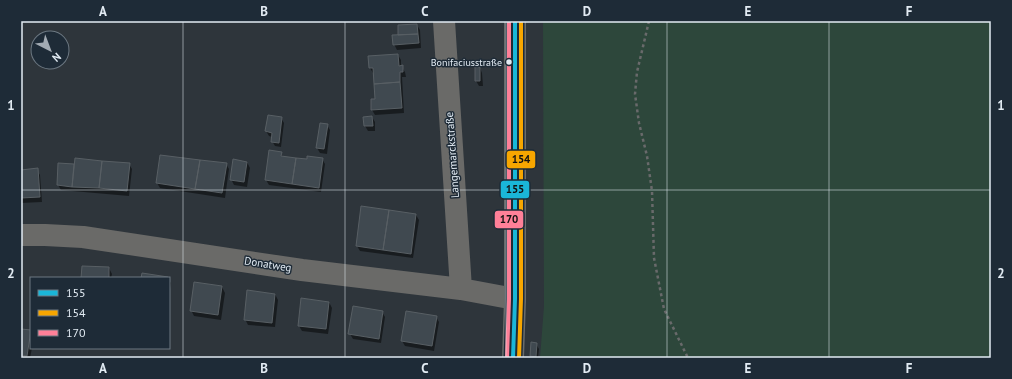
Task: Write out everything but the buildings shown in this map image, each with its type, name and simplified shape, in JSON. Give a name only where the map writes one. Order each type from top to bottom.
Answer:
[{"type":"street","name":"Langemarckstraße","points":[[444,21],[461,289]]},
{"type":"street","points":[[512,358],[515,299],[515,21]]},
{"type":"street","name":"Donatweg","points":[[21,236],[45,235],[83,237],[302,270],[461,289],[515,299]]},
{"type":"path","points":[[649,21],[637,72],[634,94],[647,156],[651,184],[654,258],[664,309],[688,358]]},
{"type":"green space","points":[[543,21],[991,21],[991,358],[540,358],[544,306]]},
{"type":"transit line","name":"170","points":[[507,358],[509,299],[509,21]]},
{"type":"transit line","name":"155","points":[[513,358],[515,299],[515,21]]},
{"type":"transit line","name":"154","points":[[519,358],[521,299],[521,21]]},
{"type":"place","name":"Bonifaciusstraße","points":[[509,62]]}]
